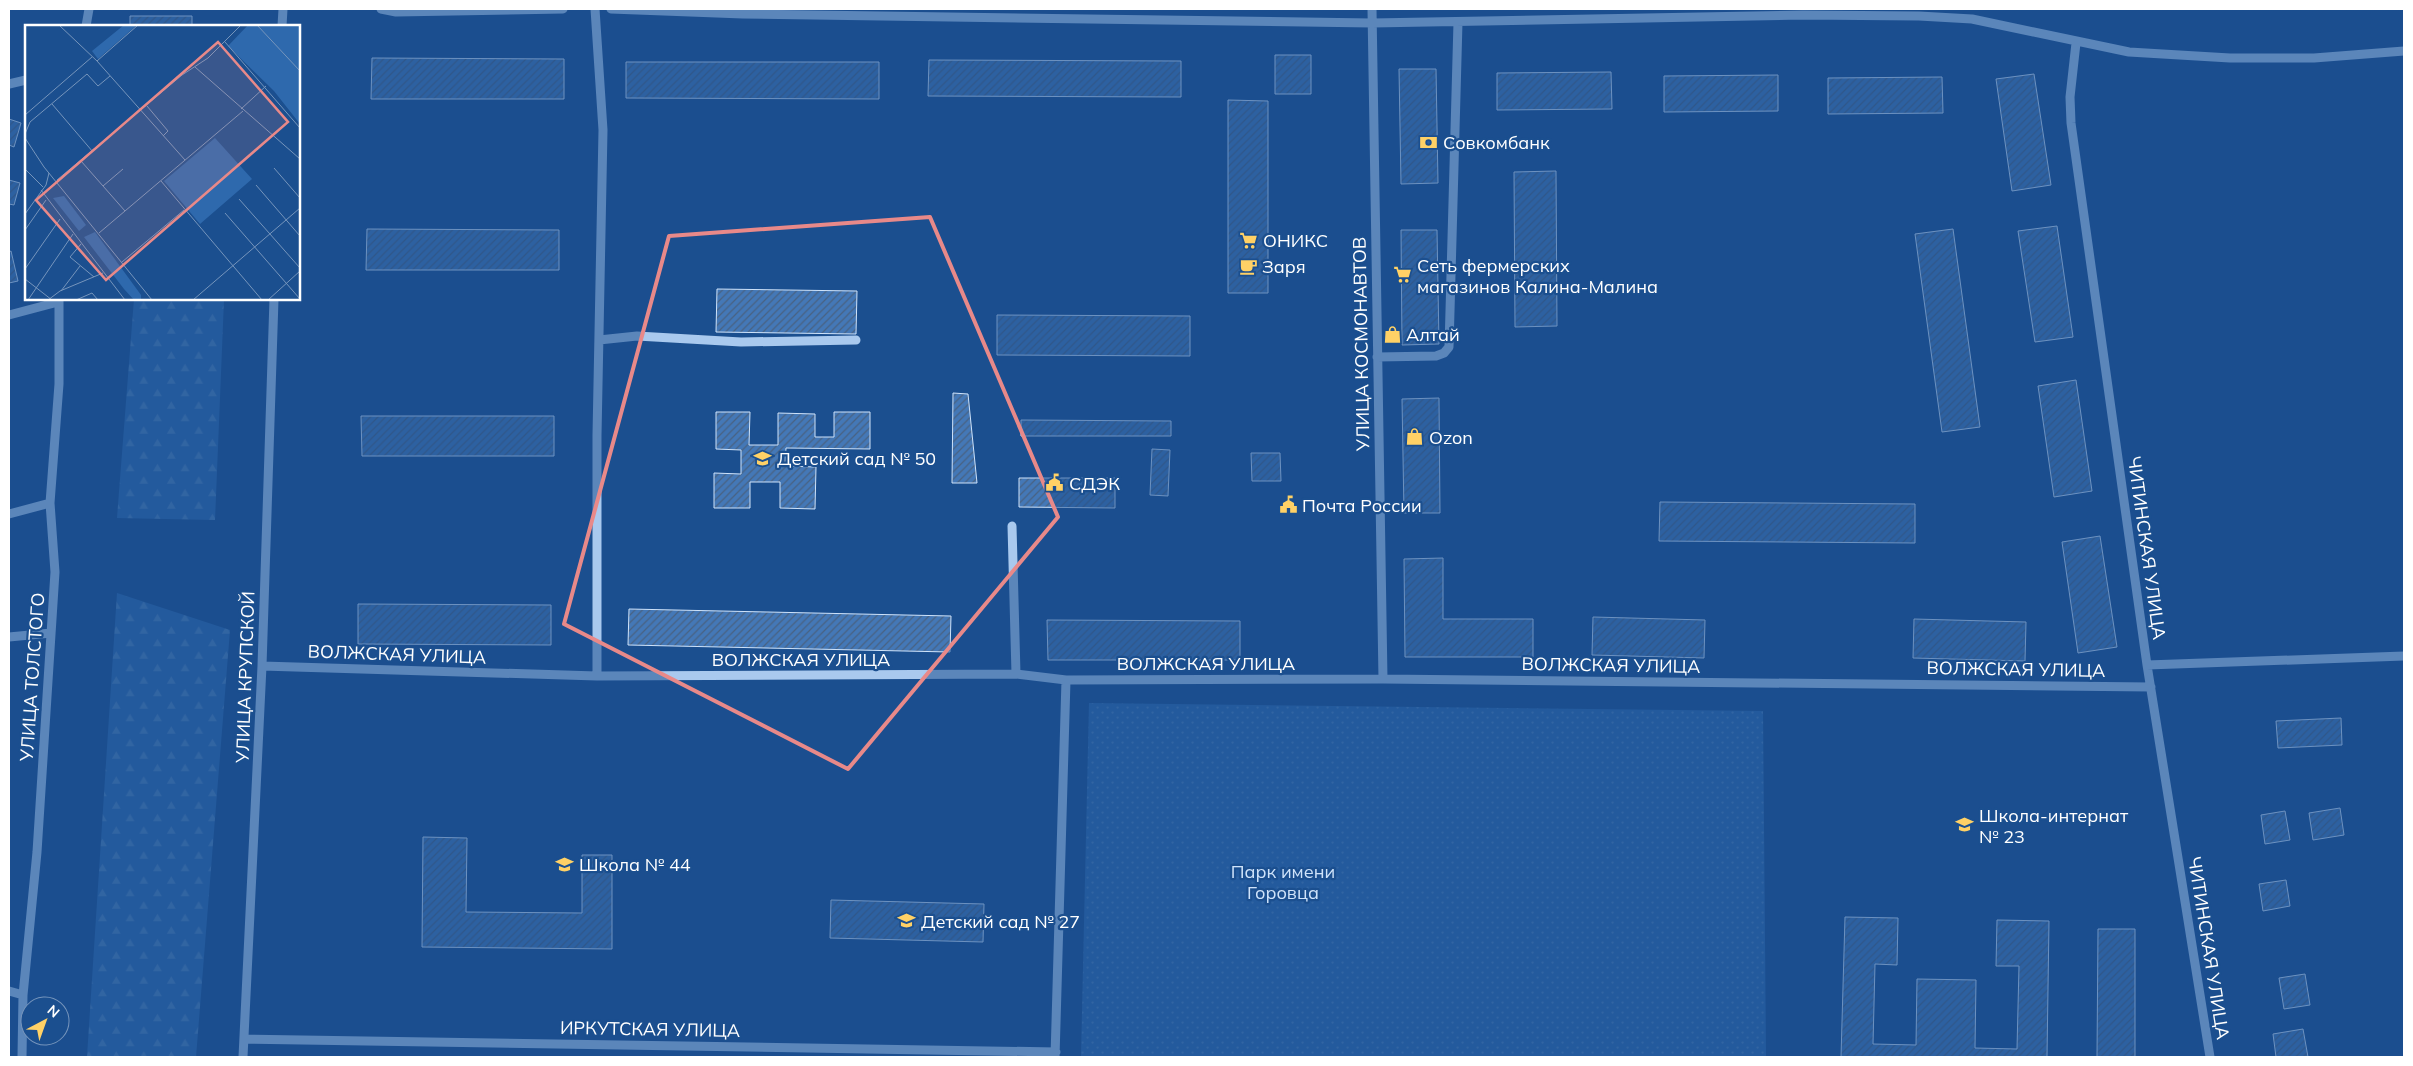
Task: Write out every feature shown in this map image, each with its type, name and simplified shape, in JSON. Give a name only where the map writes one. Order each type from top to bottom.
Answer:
[{"type":"street","points":[[86,25],[89,9]]},
{"type":"street","points":[[282,25],[283,9]]},
{"type":"street","points":[[381,9],[396,12],[563,9]]},
{"type":"street","points":[[595,9],[603,130],[599,340],[597,676]]},
{"type":"street","points":[[611,9],[1372,23],[1794,15],[1919,16],[1972,19],[2076,43],[2129,52],[2230,58],[2314,58],[2404,51]]},
{"type":"street","name":"УЛИЦА КОСМОНАВТОВ","points":[[1372,9],[1383,679]]},
{"type":"street","points":[[1377,357],[1436,356],[1444,353],[1448,347],[1458,22]]},
{"type":"street","name":"ЧИТИНСКАЯ УЛИЦА","points":[[2076,43],[2070,97],[2071,122],[2147,665],[2210,1057]]},
{"type":"street","points":[[9,84],[25,80]]},
{"type":"street","points":[[9,315],[59,300]]},
{"type":"street","name":"УЛИЦА ТОЛСТОГО","points":[[22,1057],[23,995],[37,852],[55,572],[50,503],[59,384],[59,300]]},
{"type":"street","name":"УЛИЦА КРУПСКОЙ","points":[[243,1057],[262,666],[274,300]]},
{"type":"street","points":[[599,340],[637,336],[741,342],[856,340]]},
{"type":"street","points":[[9,514],[50,503]]},
{"type":"street","points":[[1012,526],[1016,674]]},
{"type":"street","points":[[9,637],[51,633]]},
{"type":"street","points":[[2147,665],[2404,656]]},
{"type":"street","name":"ВОЛЖСКАЯ УЛИЦА","points":[[262,666],[597,676],[1016,674],[1066,680],[1383,679],[2151,687]]},
{"type":"street","points":[[1056,1055],[1066,680]]},
{"type":"street","points":[[9,991],[23,995]]},
{"type":"street","name":"ИРКУТСКАЯ УЛИЦА","points":[[244,1039],[1056,1055]]},
{"type":"highlighted area","points":[[930,217],[1058,517],[848,769],[564,624],[669,236]]},
{"type":"green space","points":[[134,300],[224,300],[215,520],[117,518]]},
{"type":"green space","points":[[117,593],[230,630],[196,1057],[87,1057]]},
{"type":"green space","name":"Парк имени Горовца","points":[[1089,703],[1763,711],[1766,1057],[1081,1057]]},
{"type":"building","points":[[130,16],[192,16],[192,25],[130,25]]},
{"type":"building","points":[[1275,55],[1311,55],[1311,94],[1275,94]]},
{"type":"building","points":[[372,58],[564,59],[564,99],[371,99]]},
{"type":"building","points":[[929,60],[1181,61],[1181,97],[928,96]]},
{"type":"building","points":[[626,62],[879,62],[879,99],[626,98]]},
{"type":"building","points":[[1399,69],[1436,69],[1438,183],[1401,184]]},
{"type":"building","points":[[1611,72],[1612,109],[1497,110],[1497,73]]},
{"type":"building","points":[[2034,74],[2051,185],[2012,191],[1996,79]]},
{"type":"building","points":[[1778,75],[1778,111],[1664,112],[1664,76]]},
{"type":"building","points":[[1942,77],[1943,113],[1828,114],[1828,78]]},
{"type":"building","points":[[1228,100],[1268,101],[1268,293],[1228,293]]},
{"type":"building","points":[[9,119],[21,123],[14,147],[9,145]]},
{"type":"building","points":[[1556,171],[1557,326],[1515,327],[1514,172]]},
{"type":"building","points":[[9,180],[20,183],[14,205],[9,204]]},
{"type":"building","points":[[2057,226],[2073,337],[2035,342],[2018,231]]},
{"type":"building","points":[[367,229],[559,230],[559,270],[366,270]]},
{"type":"building","points":[[1953,229],[1980,427],[1942,432],[1915,234]]},
{"type":"building","points":[[1401,230],[1437,230],[1439,344],[1402,345]]},
{"type":"building","points":[[11,251],[18,281],[9,283],[9,252]]},
{"type":"building","points":[[717,289],[857,291],[856,334],[716,332]]},
{"type":"building","points":[[997,315],[1190,316],[1190,356],[997,355]]},
{"type":"building","points":[[2076,380],[2092,491],[2054,497],[2038,386]]},
{"type":"building","points":[[953,393],[968,394],[977,483],[952,483]]},
{"type":"building","points":[[1439,398],[1440,513],[1404,513],[1402,399]]},
{"type":"building","name":"Детский сад № 50","points":[[716,412],[750,412],[749,445],[778,445],[778,413],[815,414],[815,437],[834,437],[834,412],[870,412],[870,449],[786,448],[785,466],[816,467],[815,509],[780,508],[780,482],[750,482],[750,508],[714,508],[714,473],[741,474],[741,450],[716,449]]},
{"type":"building","points":[[361,416],[554,416],[554,456],[362,456]]},
{"type":"building","points":[[1021,420],[1171,421],[1171,436],[1021,436]]},
{"type":"building","points":[[1152,449],[1170,450],[1168,496],[1150,495]]},
{"type":"building","points":[[1251,453],[1280,453],[1281,481],[1252,481]]},
{"type":"building","points":[[1019,478],[1115,478],[1115,508],[1019,507]]},
{"type":"building","points":[[1660,502],[1915,504],[1915,543],[1659,541]]},
{"type":"building","points":[[2100,536],[2117,647],[2078,653],[2062,542]]},
{"type":"building","points":[[1443,558],[1443,619],[1533,619],[1533,657],[1405,657],[1404,559]]},
{"type":"building","points":[[358,604],[551,605],[551,645],[358,644]]},
{"type":"building","points":[[629,609],[951,616],[950,652],[628,645]]},
{"type":"building","points":[[1593,617],[1705,620],[1704,658],[1592,655]]},
{"type":"building","points":[[1914,619],[2026,622],[2025,661],[1913,658]]},
{"type":"building","points":[[1047,620],[1240,621],[1240,660],[1048,660]]},
{"type":"building","points":[[2341,718],[2342,745],[2278,748],[2276,721]]},
{"type":"building","points":[[2340,808],[2344,835],[2313,840],[2309,813]]},
{"type":"building","points":[[2285,811],[2290,840],[2265,844],[2261,815]]},
{"type":"building","points":[[423,837],[467,838],[466,912],[582,913],[582,855],[612,855],[612,949],[422,947]]},
{"type":"building","points":[[2286,880],[2290,906],[2263,911],[2259,884]]},
{"type":"building","name":"Детский сад № 27","points":[[831,900],[984,904],[983,942],[830,938]]},
{"type":"building","points":[[1845,917],[1898,918],[1897,965],[1875,964],[1873,1044],[1916,1045],[1917,979],[1976,980],[1975,1048],[2017,1049],[2019,966],[1996,966],[1997,920],[2049,921],[2047,1057],[1841,1057]]},
{"type":"building","points":[[2098,929],[2135,929],[2135,1057],[2097,1057]]},
{"type":"building","points":[[2305,974],[2310,1005],[2284,1009],[2279,978]]},
{"type":"building","points":[[2303,1029],[2308,1057],[2276,1057],[2273,1034]]},
{"type":"place","name":"Совкомбанк","points":[[1429,142]]},
{"type":"place","name":"ОНИКС","points":[[1249,240]]},
{"type":"place","name":"Заря","points":[[1248,266]]},
{"type":"place","name":"Сеть фермерских магазинов Калина-Малина","points":[[1403,275]]},
{"type":"place","name":"Алтай","points":[[1392,334]]},
{"type":"place","name":"Ozon","points":[[1415,437]]},
{"type":"place","name":"Детский сад № 50","points":[[763,458]]},
{"type":"place","name":"СДЭК","points":[[1055,483]]},
{"type":"place","name":"Почта России","points":[[1288,505]]},
{"type":"place","name":"Школа-интернат № 23","points":[[1965,825]]},
{"type":"place","name":"Школа № 44","points":[[565,864]]},
{"type":"place","name":"Детский сад № 27","points":[[907,921]]}]
